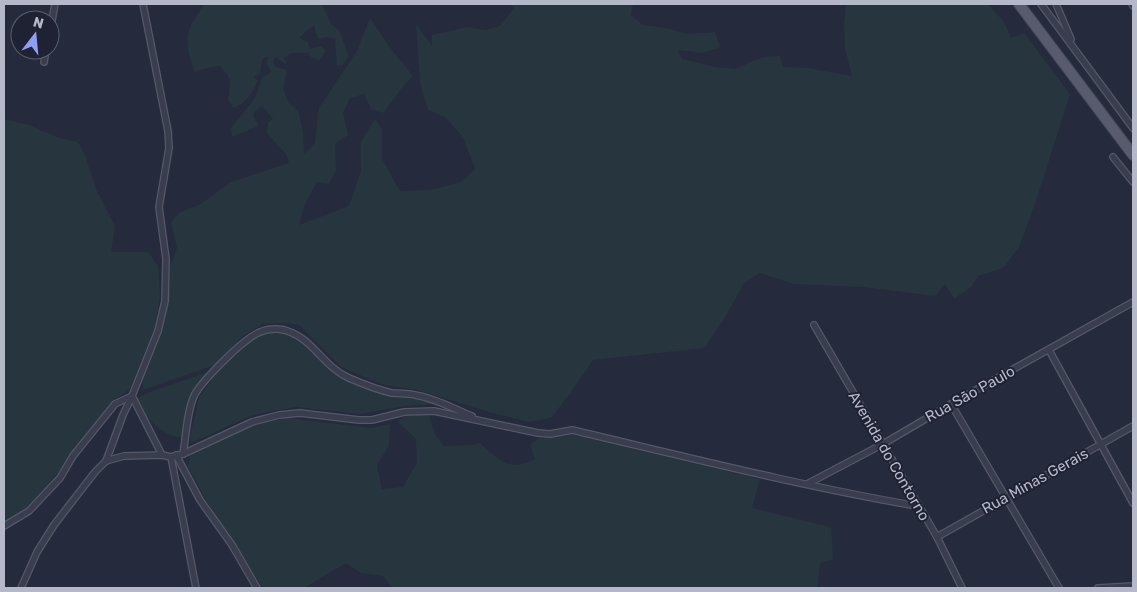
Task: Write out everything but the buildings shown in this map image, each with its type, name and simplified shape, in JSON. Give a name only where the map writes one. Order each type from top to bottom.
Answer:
[{"type":"main road","points":[[1019,4],[1133,155]]},
{"type":"street","points":[[21,588],[37,552],[54,526],[95,472],[106,461],[122,415],[132,396],[158,331],[166,302],[166,259],[159,207],[169,148],[168,131],[143,4]]},
{"type":"street","points":[[1041,4],[1133,128]]},
{"type":"street","points":[[1056,4],[1074,48]]},
{"type":"street","points":[[1113,157],[1133,182]]},
{"type":"street","name":"Rua São Paulo","points":[[806,484],[883,444],[1133,302]]},
{"type":"street","name":"Avenida do Contorno","points":[[814,325],[936,537],[962,588]]},
{"type":"street","points":[[183,454],[194,395],[206,380],[249,338],[261,331],[280,329],[290,331],[304,338],[324,361],[346,376],[393,393],[416,395],[482,421]]},
{"type":"street","points":[[1049,350],[1133,503]]},
{"type":"street","points":[[132,396],[162,455]]},
{"type":"street","points":[[4,526],[29,511],[60,478],[73,456],[115,404],[132,396]]},
{"type":"street","points":[[951,404],[1059,588]]},
{"type":"street","points":[[106,461],[124,456],[173,456],[183,454],[252,422],[279,415],[300,413],[372,420],[419,411],[434,411],[544,434],[572,430],[806,484],[917,506]]},
{"type":"street","name":"Rua Minas Gerais","points":[[936,537],[1133,426]]},
{"type":"street","points":[[173,456],[196,588]]},
{"type":"street","points":[[173,456],[200,500],[232,545],[257,588]]},
{"type":"street","points":[[1098,588],[1133,586]]},
{"type":"shaded area","points":[[205,4],[322,4],[331,24],[340,31],[348,56],[343,65],[337,66],[335,39],[327,37],[318,39],[314,25],[300,38],[308,42],[310,49],[321,46],[326,51],[319,60],[311,57],[308,53],[291,53],[284,58],[287,65],[276,57],[273,61],[275,67],[287,70],[283,89],[289,103],[298,111],[303,132],[304,154],[315,143],[319,108],[357,51],[370,18],[388,45],[413,76],[383,113],[371,109],[364,94],[350,98],[343,113],[348,135],[335,144],[336,171],[329,184],[317,182],[305,204],[299,225],[349,206],[361,171],[361,142],[375,119],[382,129],[382,159],[400,191],[430,190],[461,182],[475,169],[463,137],[445,117],[428,110],[420,83],[416,24],[432,46],[432,35],[467,27],[486,30],[500,26],[514,8],[511,4],[633,4],[631,15],[643,25],[666,28],[687,34],[715,32],[720,47],[702,53],[678,50],[682,59],[715,67],[735,69],[763,57],[780,56],[783,67],[807,68],[852,76],[845,48],[846,4],[988,4],[1004,22],[1011,38],[1024,33],[1070,94],[1036,201],[1019,247],[1003,268],[978,276],[972,286],[954,299],[945,284],[935,296],[863,287],[794,284],[760,273],[744,283],[724,319],[704,348],[593,360],[551,418],[529,422],[418,390],[384,385],[341,367],[299,325],[287,323],[263,324],[241,337],[232,351],[215,365],[143,390],[143,379],[160,336],[167,310],[170,266],[177,248],[171,222],[180,212],[199,205],[231,182],[289,163],[286,154],[267,133],[268,122],[273,119],[262,106],[253,114],[258,126],[232,137],[231,128],[255,98],[262,78],[271,72],[266,63],[269,57],[265,57],[262,60],[260,73],[254,77],[258,81],[251,94],[242,104],[233,108],[228,100],[229,78],[220,66],[195,72],[187,44],[189,29]]},
{"type":"shaded area","points":[[4,119],[29,125],[59,138],[78,142],[97,191],[115,226],[111,252],[148,252],[158,266],[160,296],[154,331],[130,388],[111,402],[54,478],[26,509],[4,521]]},
{"type":"shaded area","points":[[280,331],[303,340],[346,379],[437,404],[405,406],[361,414],[296,407],[277,410],[250,416],[191,443],[190,437],[199,397],[216,374],[252,340],[263,334]]},
{"type":"shaded area","points":[[211,371],[199,385],[185,437],[173,436],[160,429],[140,409],[137,398]]},
{"type":"shaded area","points":[[429,415],[435,434],[444,446],[480,443],[493,455],[511,465],[526,463],[535,459],[530,445],[538,438],[570,434],[760,479],[752,508],[831,527],[833,559],[820,563],[817,588],[393,588],[383,576],[361,573],[346,563],[304,588],[263,588],[205,499],[188,466],[190,456],[203,447],[262,422],[288,418],[371,428],[390,424],[389,445],[377,466],[382,489],[403,487],[417,463],[416,439],[398,422],[403,417]]}]
